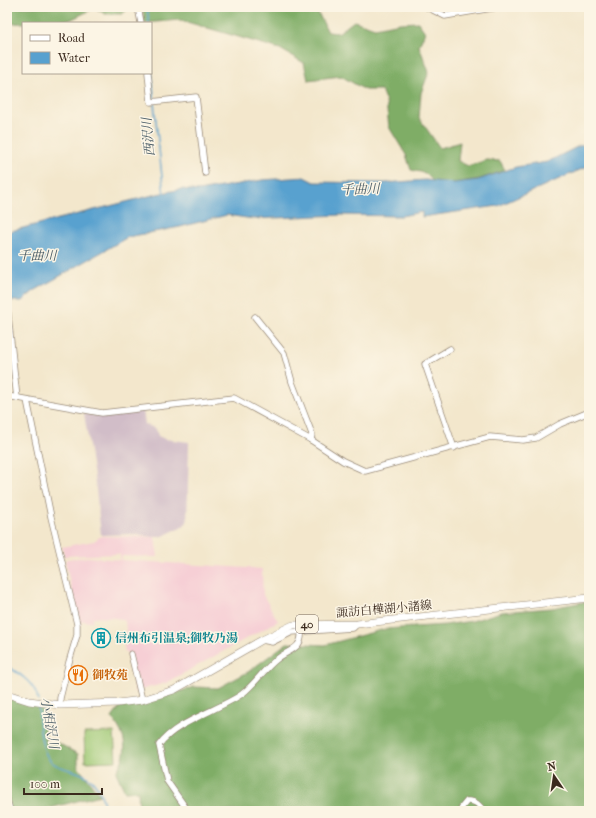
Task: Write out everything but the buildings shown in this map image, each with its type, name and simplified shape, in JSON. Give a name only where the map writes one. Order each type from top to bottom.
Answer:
[{"type":"main road","name":"諏訪白樺湖小諸線","points":[[7,694],[29,701],[60,705],[118,703],[142,700],[174,690],[262,640],[294,625],[357,624],[589,598]]},
{"type":"street","points":[[138,7],[141,22]]},
{"type":"street","points":[[427,7],[445,16],[498,7]]},
{"type":"street","points":[[148,74],[151,102],[196,98],[205,173]]},
{"type":"street","points":[[7,306],[17,398]]},
{"type":"street","points":[[255,317],[284,353],[292,382],[312,434],[311,440]]},
{"type":"street","points":[[450,349],[425,364],[454,448]]},
{"type":"street","points":[[7,396],[102,413],[234,398],[311,440],[343,461],[365,471],[490,437],[524,440],[536,438],[560,424],[589,412]]},
{"type":"street","points":[[27,400],[51,517],[77,624],[78,635],[60,698],[60,705]]},
{"type":"street","points":[[262,640],[272,642],[292,632],[353,628],[357,624]]},
{"type":"street","points":[[188,811],[167,781],[159,745],[162,740],[190,722],[242,693],[276,660],[299,646],[301,642],[301,632]]},
{"type":"street","points":[[131,654],[142,700]]},
{"type":"street","points":[[7,799],[10,811]]},
{"type":"street","points":[[461,811],[462,807],[467,801],[472,800],[484,811]]},
{"type":"street","points":[[543,811],[551,809],[554,811]]},
{"type":"shaded area","points":[[143,410],[145,424],[156,429],[158,436],[165,439],[189,442],[187,522],[183,526],[163,536],[154,537],[132,534],[101,535],[96,489],[84,413],[97,415]]},
{"type":"shaded area","points":[[101,536],[155,537],[158,557],[122,556],[121,560],[262,569],[263,595],[278,621],[166,683],[133,692],[135,690],[127,652],[125,652],[124,646],[126,630],[125,621],[116,618],[93,617],[92,622],[82,621],[80,626],[65,561],[67,559],[88,557],[120,560],[120,554],[64,556],[62,547],[94,541]]},
{"type":"green space","points":[[7,7],[131,7],[122,14],[105,14],[95,8],[70,20],[7,24]]},
{"type":"green space","points":[[141,7],[315,7],[328,32],[338,33],[354,21],[375,28],[400,23],[418,22],[425,32],[419,46],[429,72],[421,93],[419,118],[440,148],[460,142],[458,161],[468,166],[487,160],[500,161],[505,170],[480,179],[453,183],[433,181],[425,173],[411,170],[406,155],[389,127],[386,102],[381,90],[365,90],[341,76],[308,80],[304,63],[280,49],[180,20],[144,22]]},
{"type":"green space","points":[[589,601],[589,811],[139,811],[138,791],[125,792],[116,772],[123,758],[124,745],[121,732],[112,718],[120,707],[152,700],[194,687],[218,688],[248,672],[287,643],[325,645],[385,629],[445,625],[472,621],[501,612],[552,608]]},
{"type":"green space","points":[[7,697],[19,702],[45,707],[46,742],[56,742],[78,754],[78,767],[100,795],[39,811],[7,811]]},
{"type":"green space","points":[[114,732],[116,761],[85,762],[84,733]]},
{"type":"water","name":"千曲川","points":[[589,144],[589,166],[498,206],[422,217],[422,212],[401,216],[340,215],[253,219],[227,215],[180,227],[128,237],[34,291],[22,301],[7,301],[7,232],[157,194],[182,189],[198,191],[262,180],[304,177],[314,182],[384,183],[425,180],[453,183],[478,180],[516,167],[547,162],[579,146]]},
{"type":"waterway","name":"西沢川","points":[[147,7],[149,22]]},
{"type":"waterway","name":"西沢川","points":[[152,71],[154,99]]},
{"type":"waterway","name":"西沢川","points":[[154,103],[164,195]]},
{"type":"waterway","name":"小相沢川","points":[[7,666],[31,684],[37,694],[38,700]]},
{"type":"waterway","name":"小相沢川","points":[[38,704],[42,744],[47,756],[53,763],[60,767],[87,776],[95,783],[101,794],[105,811]]},
{"type":"place","name":"信州布引温泉;御牧乃湯","points":[[101,638]]},
{"type":"place","name":"御牧苑","points":[[78,675]]}]
